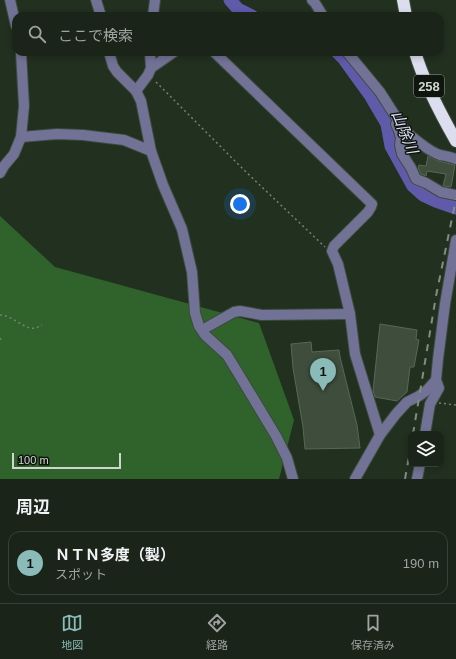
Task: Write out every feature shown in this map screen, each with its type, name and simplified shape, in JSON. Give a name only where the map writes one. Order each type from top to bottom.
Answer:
[{"type":"highway","points":[[403,0],[405,12]]},
{"type":"highway","name":"258","points":[[416,56],[444,120],[456,141]]},
{"type":"street","points":[[10,0],[13,12]]},
{"type":"street","points":[[96,0],[100,12]]},
{"type":"street","points":[[154,12],[155,0]]},
{"type":"street","points":[[312,0],[321,12]]},
{"type":"street","points":[[0,173],[14,154],[21,137],[24,106],[21,56]]},
{"type":"street","points":[[110,56],[117,72],[136,91],[141,102],[151,151],[163,186],[182,229],[192,272],[195,313],[199,326],[227,355],[276,436],[287,458],[293,479]]},
{"type":"street","points":[[136,91],[148,76],[151,68],[150,56]]},
{"type":"street","points":[[151,68],[168,56]]},
{"type":"street","points":[[218,56],[372,204],[368,212],[334,246],[332,251],[338,264],[350,314],[355,354],[380,435]]},
{"type":"street","points":[[350,56],[380,92],[407,133],[438,154],[456,159]]},
{"type":"street","points":[[391,110],[390,113],[401,138],[400,145],[402,154],[412,168],[416,179],[442,192],[456,195]]},
{"type":"street","points":[[21,137],[57,134],[83,135],[124,140],[151,151]]},
{"type":"street","points":[[426,431],[430,404],[440,388],[436,380],[438,359],[445,304],[453,283],[456,240]]},
{"type":"street","points":[[202,330],[234,312],[240,311],[262,315],[350,314]]},
{"type":"street","points":[[355,479],[380,435],[396,414],[407,402],[426,391],[436,380]]},
{"type":"street","points":[[417,479],[419,467]]},
{"type":"path","points":[[156,82],[245,171],[314,237],[332,251]]},
{"type":"path","points":[[0,315],[12,318],[29,328],[36,328],[42,325]]},
{"type":"path","points":[[432,401],[456,405]]},
{"type":"green space","points":[[0,216],[55,267],[259,323],[294,420],[279,479],[0,479]]},
{"type":"building","points":[[428,156],[438,161],[455,165],[451,187],[443,186],[446,174],[427,171],[426,176],[421,174],[418,168],[419,165],[426,166]]},
{"type":"building","points":[[380,324],[417,330],[416,339],[419,340],[414,367],[410,367],[407,392],[397,401],[375,397],[373,391]]},
{"type":"building","points":[[311,342],[312,352],[339,350],[357,425],[360,448],[305,449],[291,344]]},
{"type":"waterway","name":"山除川","points":[[230,0],[238,9],[244,12]]},
{"type":"waterway","name":"山除川","points":[[341,56],[370,95],[387,124],[391,146],[413,186],[423,195],[456,208]]},
{"type":"railway","points":[[414,431],[436,296],[456,199]]},
{"type":"railway","points":[[405,479],[408,462]]},
{"type":"place","name":"ＮＴＮ多度（製）","points":[[323,391]]}]
